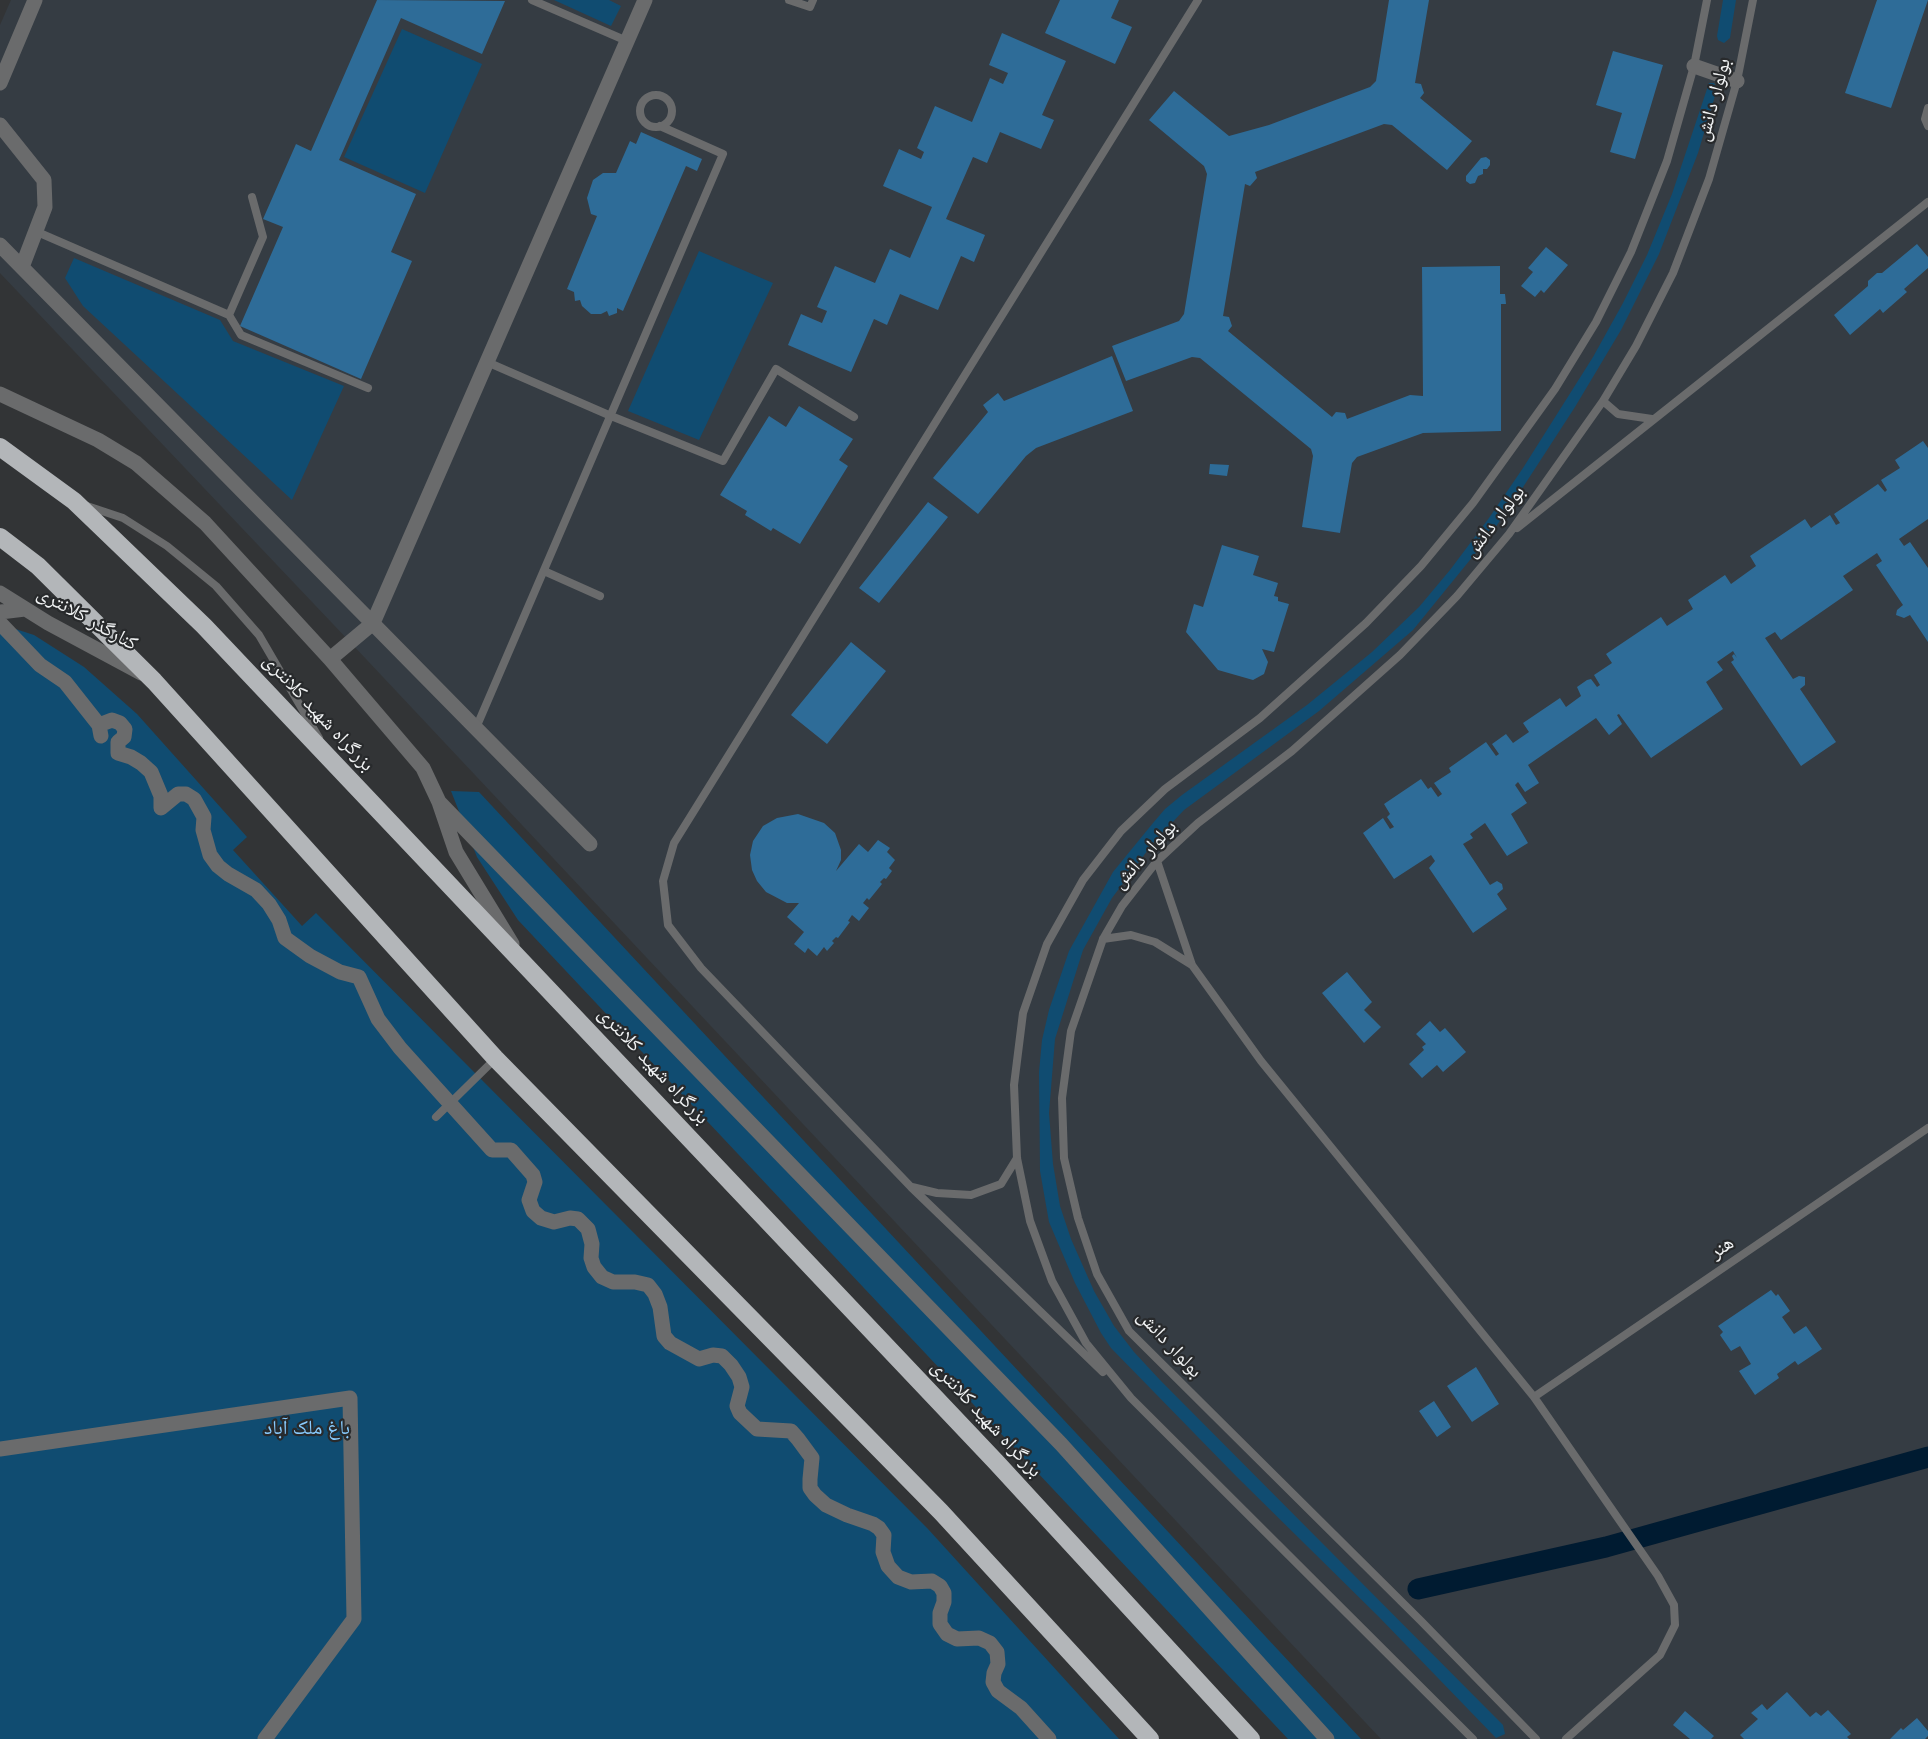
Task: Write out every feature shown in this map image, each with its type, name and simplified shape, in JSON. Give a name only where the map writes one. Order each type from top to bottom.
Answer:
[{"type":"highway","name":"بزرگراه شهید کلانتری","points":[[0,447],[74,501],[204,626],[988,1453],[1251,1739]]},
{"type":"highway","points":[[0,537],[38,566],[154,681],[495,1058],[941,1512],[1150,1739]]},
{"type":"street","points":[[0,83],[35,0]]},
{"type":"street","points":[[330,659],[373,623],[645,0]]},
{"type":"street","points":[[1694,66],[1737,81]]},
{"type":"street","points":[[0,125],[44,180],[45,207],[22,267]]},
{"type":"street","points":[[0,245],[590,844]]},
{"type":"street","points":[[0,394],[98,440],[136,463],[205,524],[330,659],[423,768],[439,802],[456,852],[523,962]]},
{"type":"street","name":"کنارگذر کلانتری","points":[[0,593],[154,681]]},
{"type":"street","points":[[0,612],[25,609]]},
{"type":"street","points":[[0,623],[40,665],[65,682],[100,731],[112,720],[120,723],[125,729],[124,737],[118,742],[118,753],[131,757],[151,772],[159,789],[161,808],[178,794],[186,794],[194,799],[204,817],[203,830],[210,855],[218,866],[256,890],[269,904],[279,920],[285,938],[310,956],[340,972],[359,977],[378,1019],[400,1048],[492,1150],[511,1150],[533,1175],[535,1182],[529,1200],[533,1211],[541,1218],[554,1222],[570,1218],[578,1219],[588,1229],[592,1244],[591,1258],[594,1267],[602,1277],[613,1282],[635,1282],[648,1285],[656,1294],[664,1336],[670,1343],[699,1359],[713,1355],[722,1356],[739,1377],[742,1387],[737,1406],[740,1413],[757,1429],[791,1431],[798,1439],[812,1458],[810,1488],[815,1495],[826,1505],[879,1528],[884,1535],[883,1552],[888,1566],[898,1577],[911,1582],[932,1581],[940,1586],[944,1593],[940,1624],[946,1634],[957,1639],[979,1638],[990,1642],[997,1652],[998,1664],[993,1682],[998,1691],[1021,1708],[1049,1739]]},
{"type":"street","points":[[439,802],[1061,1444],[1327,1739]]},
{"type":"street","points":[[0,1449],[350,1398],[354,1619],[265,1739]]},
{"type":"lane","points":[[532,0],[627,41]]},
{"type":"lane","points":[[789,0],[810,7],[813,0]]},
{"type":"lane","points":[[1131,1398],[911,1187],[701,968],[668,925],[663,880],[674,843],[1198,0]]},
{"type":"lane","name":"بولوار دانش","points":[[1473,1739],[1131,1398],[1086,1344],[1053,1281],[1030,1221],[1017,1158],[1014,1085],[1023,1014],[1047,944],[1083,880],[1121,831],[1165,789],[1260,718],[1366,623],[1421,566],[1473,503],[1555,389],[1596,322],[1631,252],[1667,161],[1694,66],[1707,0]]},
{"type":"lane","name":"بولوار دانش","points":[[1536,1739],[1421,1621],[1129,1331],[1097,1274],[1078,1218],[1064,1158],[1062,1098],[1071,1031],[1103,939],[1122,906],[1157,861],[1198,823],[1292,752],[1400,655],[1457,596],[1509,534],[1603,401],[1636,346],[1672,273],[1709,179],[1737,81],[1753,0]]},
{"type":"lane","points":[[1928,108],[1925,118],[1928,126]]},
{"type":"lane","points":[[476,728],[723,154],[660,126]]},
{"type":"lane","points":[[229,315],[263,237],[252,197]]},
{"type":"lane","points":[[1509,534],[1928,202]]},
{"type":"lane","points":[[35,231],[229,315],[241,335],[368,388]]},
{"type":"lane","points":[[487,362],[610,416],[723,461],[776,369],[854,417]]},
{"type":"lane","points":[[1603,401],[1618,414],[1652,419]]},
{"type":"lane","points":[[74,501],[123,518],[166,546],[216,586],[259,635],[333,762]]},
{"type":"lane","points":[[544,571],[600,596]]},
{"type":"lane","points":[[1157,861],[1192,965],[1261,1061],[1534,1396],[1658,1576],[1674,1605],[1675,1625],[1660,1655],[1566,1739]]},
{"type":"lane","points":[[1103,939],[1131,935],[1155,942],[1192,965]]},
{"type":"lane","points":[[436,1117],[495,1058]]},
{"type":"lane","name":"هنر","points":[[1534,1396],[1928,1128]]},
{"type":"lane","points":[[911,1187],[937,1193],[971,1195],[1001,1184],[1017,1158]]},
{"type":"shaded area","points":[[11,0],[1928,0],[1928,1739],[1381,1739],[0,273],[0,25]]},
{"type":"green space","points":[[554,0],[609,0],[621,6],[611,26]]},
{"type":"green space","points":[[1723,0],[1736,0],[1730,38],[1724,43],[1718,40],[1717,36]]},
{"type":"green space","points":[[402,29],[482,64],[425,193],[344,157]]},
{"type":"green space","points":[[1709,83],[1714,83],[1717,89],[1698,153],[1659,254],[1621,330],[1575,407],[1514,501],[1487,539],[1413,630],[1319,711],[1184,810],[1153,843],[1112,898],[1083,950],[1055,1039],[1049,1113],[1053,1164],[1060,1206],[1071,1239],[1094,1291],[1114,1326],[1160,1380],[1503,1725],[1505,1734],[1496,1738],[1111,1348],[1101,1333],[1075,1283],[1049,1222],[1040,1171],[1039,1072],[1042,1040],[1049,1010],[1069,951],[1113,872],[1153,823],[1182,795],[1307,705],[1372,652],[1419,607],[1489,518],[1593,357],[1623,303],[1647,255],[1672,194]]},
{"type":"green space","points":[[699,251],[773,283],[699,440],[628,411]]},
{"type":"green space","points":[[74,258],[220,320],[233,341],[344,386],[292,500],[83,306],[65,278]]},
{"type":"green space","name":"باغ ملک آباد","points":[[0,624],[34,635],[84,667],[137,714],[247,837],[233,850],[302,926],[316,913],[928,1529],[1119,1739],[0,1739]]},
{"type":"green space","points":[[451,791],[479,792],[1361,1739],[1288,1739],[518,920],[477,857]]},
{"type":"building","points":[[377,0],[505,1],[482,54],[401,18],[339,160],[416,194],[391,252],[412,261],[361,379],[240,326],[283,227],[263,219],[296,144],[311,151]]},
{"type":"building","points":[[1060,0],[1119,0],[1111,18],[1132,27],[1115,64],[1045,33]]},
{"type":"building","points":[[1389,0],[1429,0],[1415,83],[1421,84],[1424,93],[1420,98],[1472,141],[1447,170],[1392,125],[1384,124],[1255,172],[1257,178],[1250,186],[1245,184],[1223,316],[1229,317],[1232,326],[1228,331],[1332,417],[1336,412],[1345,413],[1347,419],[1410,395],[1423,396],[1422,267],[1500,266],[1500,294],[1505,294],[1506,304],[1501,304],[1501,431],[1423,433],[1357,457],[1352,463],[1340,533],[1302,527],[1313,456],[1311,449],[1200,358],[1192,357],[1126,381],[1112,346],[1179,321],[1184,314],[1207,174],[1204,166],[1149,120],[1174,91],[1229,136],[1269,125],[1370,87],[1376,81]]},
{"type":"building","points":[[1877,0],[1928,0],[1891,108],[1845,93]]},
{"type":"building","points":[[1002,33],[1066,61],[1042,115],[1054,120],[1041,149],[1000,132],[987,163],[973,157],[946,219],[985,235],[974,262],[961,256],[938,310],[900,294],[887,325],[874,319],[851,372],[788,345],[801,314],[822,323],[827,311],[817,307],[835,266],[875,283],[890,249],[910,258],[932,207],[883,186],[899,149],[921,159],[924,152],[917,148],[935,106],[972,122],[990,78],[1003,84],[1008,73],[989,65]]},
{"type":"building","points":[[1613,51],[1663,65],[1635,159],[1610,152],[1622,113],[1596,105]]},
{"type":"building","points":[[641,132],[702,159],[697,171],[686,166],[623,311],[617,308],[617,313],[609,316],[607,311],[601,314],[591,314],[582,306],[580,300],[575,301],[574,292],[567,289],[597,216],[591,214],[587,198],[593,180],[603,173],[616,173],[630,141],[636,144]]},
{"type":"building","points":[[1486,157],[1490,160],[1490,165],[1487,169],[1483,169],[1483,174],[1478,176],[1475,183],[1470,184],[1466,181],[1466,176],[1481,158]]},
{"type":"building","points":[[1917,244],[1928,257],[1928,268],[1904,289],[1907,292],[1883,313],[1880,309],[1850,335],[1834,315],[1868,286],[1868,281],[1877,273],[1882,273]]},
{"type":"building","points":[[1546,247],[1568,265],[1544,293],[1541,290],[1535,297],[1521,286],[1533,272],[1528,268]]},
{"type":"building","points":[[1112,356],[1133,411],[1036,448],[1026,456],[978,514],[933,478],[988,412],[983,405],[998,393],[1004,401]]},
{"type":"building","points":[[799,406],[853,439],[839,460],[848,466],[800,544],[773,528],[771,531],[745,515],[747,511],[720,495],[769,416],[786,427]]},
{"type":"building","points":[[1923,441],[1928,448],[1928,519],[1899,539],[1904,546],[1910,542],[1928,568],[1928,642],[1910,615],[1904,618],[1896,615],[1897,610],[1903,605],[1876,565],[1882,561],[1877,553],[1843,576],[1853,590],[1781,640],[1775,632],[1765,638],[1793,679],[1799,676],[1805,677],[1805,685],[1800,689],[1836,742],[1801,766],[1731,662],[1734,660],[1732,656],[1734,654],[1737,658],[1733,651],[1717,662],[1723,670],[1706,682],[1723,709],[1651,758],[1619,714],[1617,715],[1622,724],[1609,735],[1596,718],[1528,765],[1539,783],[1525,792],[1518,782],[1515,785],[1527,803],[1511,814],[1528,843],[1507,856],[1485,823],[1470,834],[1473,838],[1463,844],[1490,885],[1497,881],[1502,884],[1503,889],[1497,894],[1507,909],[1473,933],[1429,868],[1435,861],[1431,855],[1394,879],[1363,833],[1383,818],[1390,829],[1394,827],[1387,817],[1390,814],[1384,804],[1421,779],[1438,797],[1442,794],[1434,783],[1451,772],[1449,768],[1486,742],[1496,756],[1499,754],[1492,744],[1506,734],[1513,743],[1529,732],[1523,723],[1560,698],[1566,707],[1581,696],[1577,687],[1587,680],[1591,679],[1597,687],[1600,685],[1594,675],[1612,663],[1606,654],[1661,617],[1667,626],[1693,609],[1688,600],[1725,575],[1731,584],[1756,566],[1750,556],[1805,519],[1811,528],[1830,515],[1836,525],[1840,523],[1834,514],[1878,484],[1885,492],[1887,490],[1881,480],[1900,468],[1895,460]]},
{"type":"building","points":[[1210,464],[1229,465],[1227,476],[1209,474]]},
{"type":"building","points":[[928,502],[948,517],[879,603],[859,588]]},
{"type":"building","points":[[1222,545],[1259,556],[1253,575],[1278,583],[1274,596],[1278,597],[1278,601],[1289,604],[1274,652],[1262,649],[1268,662],[1264,674],[1253,680],[1218,670],[1186,632],[1194,604],[1203,607]]},
{"type":"building","points":[[851,642],[886,671],[827,744],[791,715]]},
{"type":"building","points":[[798,814],[824,823],[835,833],[841,850],[841,860],[836,871],[859,844],[868,852],[878,840],[890,848],[887,852],[895,860],[889,868],[892,871],[886,879],[880,882],[882,884],[869,900],[867,898],[863,903],[869,908],[859,921],[852,915],[848,921],[850,922],[838,938],[832,941],[834,943],[827,951],[824,947],[817,956],[808,948],[805,953],[794,944],[804,932],[787,917],[799,903],[787,903],[766,892],[752,870],[750,855],[753,841],[763,826],[777,818]]},
{"type":"building","points":[[1347,972],[1372,1002],[1364,1010],[1381,1027],[1364,1043],[1322,993]]},
{"type":"building","points":[[1430,1021],[1440,1032],[1445,1028],[1466,1052],[1443,1072],[1437,1065],[1422,1078],[1409,1064],[1424,1050],[1422,1047],[1426,1044],[1416,1034]]},
{"type":"building","points":[[1771,1290],[1776,1296],[1778,1294],[1790,1311],[1782,1317],[1794,1334],[1806,1326],[1822,1349],[1798,1365],[1795,1361],[1777,1374],[1779,1378],[1755,1395],[1739,1371],[1751,1364],[1740,1346],[1731,1351],[1720,1335],[1723,1332],[1718,1326]]},
{"type":"building","points":[[1476,1367],[1499,1404],[1472,1422],[1447,1386]]},
{"type":"building","points":[[1434,1401],[1451,1427],[1437,1437],[1419,1411]]},
{"type":"building","points":[[1787,1692],[1810,1717],[1816,1712],[1821,1716],[1828,1710],[1851,1734],[1847,1737],[1849,1739],[1744,1739],[1740,1735],[1758,1719],[1751,1713],[1762,1704],[1767,1710]]},
{"type":"building","points":[[1685,1711],[1714,1736],[1711,1739],[1690,1739],[1673,1725]]},
{"type":"building","points":[[1917,1718],[1928,1731],[1925,1739],[1890,1739],[1901,1728],[1903,1730]]},
{"type":"waterway","points":[[1418,1589],[1606,1547],[1928,1457]]}]
